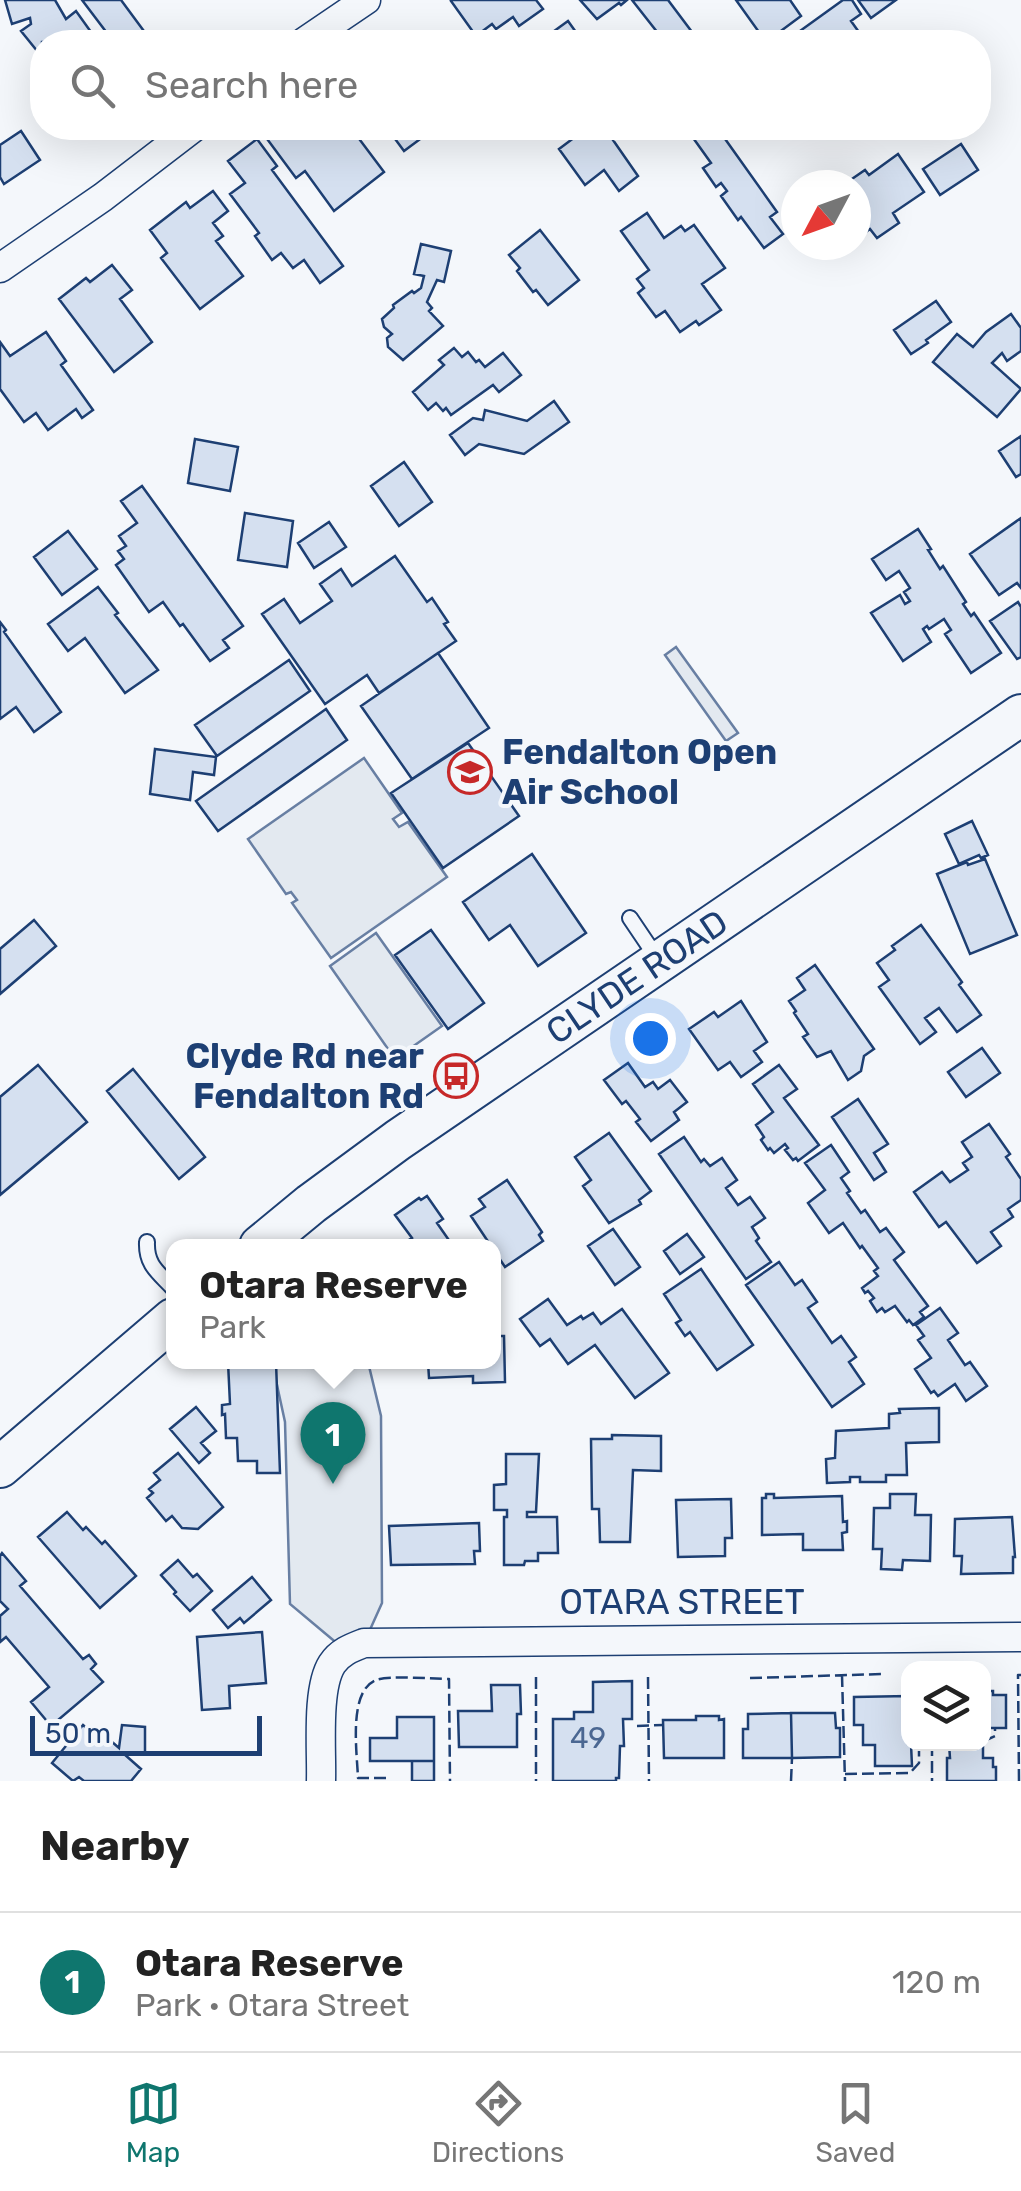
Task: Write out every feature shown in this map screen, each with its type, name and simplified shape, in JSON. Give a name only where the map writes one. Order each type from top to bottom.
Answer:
[{"type":"street","points":[[322,30],[366,0]]},
{"type":"street","points":[[0,268],[178,140]]},
{"type":"street","name":"CLYDE ROAD","points":[[268,1239],[398,1140],[1021,715]]},
{"type":"street","points":[[0,1467],[166,1325]]},
{"type":"street","name":"OTARA STREET","points":[[321,1781],[323,1685],[344,1650],[364,1643],[1021,1637]]},
{"type":"lane","points":[[630,918],[659,962]]},
{"type":"lane","points":[[147,1242],[150,1264],[166,1281]]},
{"type":"shaded area","points":[[676,647],[738,733],[726,741],[665,655]]},
{"type":"shaded area","points":[[364,758],[402,813],[393,819],[399,827],[408,822],[447,877],[331,958],[292,903],[297,900],[291,892],[286,894],[248,839]]},
{"type":"shaded area","points":[[376,933],[442,1026],[395,1059],[330,966]]},
{"type":"shaded area","points":[[274,1369],[370,1369],[381,1416],[382,1603],[364,1643],[345,1650],[290,1604],[285,1422]]},
{"type":"building","points":[[5,0],[55,0],[66,19],[76,11],[90,30],[30,30],[30,42],[21,31],[31,24],[30,18],[12,24]]},
{"type":"building","points":[[82,0],[121,0],[143,30],[105,30]]},
{"type":"building","points":[[536,0],[543,9],[519,26],[513,17],[496,29],[492,24],[484,30],[472,30],[451,1]]},
{"type":"building","points":[[580,0],[627,0],[597,19]]},
{"type":"building","points":[[632,0],[668,0],[690,30],[656,30]]},
{"type":"building","points":[[736,0],[790,0],[801,16],[782,30],[757,30]]},
{"type":"building","points":[[843,0],[852,0],[861,14],[851,21],[857,30],[801,30]]},
{"type":"building","points":[[858,0],[896,0],[871,18]]},
{"type":"building","points":[[568,21],[574,30],[556,30]]},
{"type":"building","points":[[21,131],[40,160],[4,184],[0,177],[0,145]]},
{"type":"building","points":[[258,140],[277,166],[272,170],[343,266],[320,283],[304,260],[293,268],[281,253],[272,260],[255,236],[259,233],[230,194],[245,183],[228,161]]},
{"type":"building","points":[[268,140],[360,140],[384,172],[334,211],[305,171],[296,178]]},
{"type":"building","points":[[396,140],[419,140],[404,151]]},
{"type":"building","points":[[571,140],[613,140],[638,176],[619,191],[604,170],[585,185],[559,149]]},
{"type":"building","points":[[695,140],[726,140],[777,212],[770,217],[781,235],[764,248],[721,196],[727,191],[721,183],[716,187],[703,168],[711,163]]},
{"type":"building","points":[[961,144],[978,170],[940,195],[923,169]]},
{"type":"building","points":[[898,154],[924,192],[893,213],[899,223],[877,238],[871,230],[871,174]]},
{"type":"building","points":[[213,191],[228,211],[213,223],[223,236],[216,241],[243,276],[200,309],[161,258],[167,253],[150,230],[186,202],[190,208]]},
{"type":"building","points":[[647,213],[664,238],[681,226],[685,231],[694,225],[725,268],[702,284],[721,310],[680,332],[665,311],[656,317],[638,293],[644,288],[637,279],[649,270],[621,231]]},
{"type":"building","points":[[540,230],[579,280],[548,305],[536,290],[533,292],[509,255]]},
{"type":"building","points":[[421,244],[451,251],[444,282],[437,280],[427,302],[432,308],[429,311],[443,326],[403,360],[388,347],[387,338],[392,334],[382,319],[393,305],[421,288],[424,276],[414,274]]},
{"type":"building","points":[[112,265],[132,290],[120,299],[152,342],[114,372],[59,299],[86,278],[90,282]]},
{"type":"building","points":[[936,301],[951,322],[911,354],[894,330]]},
{"type":"building","points":[[1011,314],[1021,328],[1021,351],[1007,361],[1002,353],[992,363],[1021,389],[997,417],[933,362],[957,334],[973,347]]},
{"type":"building","points":[[46,332],[66,361],[61,365],[93,410],[82,418],[76,409],[48,430],[36,413],[24,422],[0,389],[0,342],[10,356]]},
{"type":"building","points":[[454,348],[462,357],[468,352],[485,367],[503,353],[521,375],[499,392],[493,385],[451,415],[436,403],[428,410],[413,392],[444,365],[439,360]]},
{"type":"building","points":[[554,401],[569,422],[524,454],[479,444],[465,455],[450,435],[473,418],[483,420],[485,410],[527,421]]},
{"type":"building","points":[[1021,436],[1021,474],[1016,477],[999,451]]},
{"type":"building","points":[[195,439],[238,447],[230,491],[188,483]]},
{"type":"building","points":[[404,462],[432,502],[399,526],[371,486]]},
{"type":"building","points":[[142,486],[243,626],[223,640],[229,648],[210,661],[163,602],[149,612],[116,565],[124,559],[118,551],[126,546],[119,536],[137,523],[121,501]]},
{"type":"building","points":[[245,513],[293,521],[287,567],[238,560]]},
{"type":"building","points":[[1021,518],[1021,588],[1017,583],[999,595],[970,554]]},
{"type":"building","points":[[329,522],[346,547],[314,568],[298,543]]},
{"type":"building","points":[[918,529],[940,569],[943,566],[966,602],[963,604],[971,616],[974,613],[1001,653],[971,673],[945,634],[951,630],[944,619],[923,629],[931,642],[903,661],[871,613],[900,595],[905,604],[910,601],[904,592],[910,588],[899,571],[886,580],[872,559]]},
{"type":"building","points":[[68,531],[97,569],[62,595],[34,557]]},
{"type":"building","points":[[395,556],[427,602],[432,598],[456,641],[379,693],[367,675],[325,704],[262,614],[284,599],[300,623],[332,601],[320,584],[341,569],[352,586]]},
{"type":"building","points":[[98,587],[158,670],[125,693],[85,638],[68,651],[48,624]]},
{"type":"building","points":[[1018,602],[1021,657],[1017,659],[990,621]]},
{"type":"building","points":[[0,622],[61,712],[34,732],[16,707],[0,719]]},
{"type":"building","points":[[438,653],[489,728],[412,779],[361,706]]},
{"type":"building","points":[[289,660],[310,691],[217,756],[195,725]]},
{"type":"building","points":[[326,709],[347,740],[218,831],[196,801]]},
{"type":"building","points":[[468,743],[519,816],[443,868],[391,793]]},
{"type":"building","points":[[155,749],[216,757],[214,775],[193,772],[190,800],[150,794]]},
{"type":"building","points":[[972,821],[988,855],[959,864],[945,834]]},
{"type":"building","points":[[532,854],[586,933],[538,966],[510,925],[489,940],[463,902]]},
{"type":"building","points":[[985,859],[1017,935],[970,954],[937,874]]},
{"type":"building","points":[[34,920],[56,946],[0,994],[0,949]]},
{"type":"building","points":[[921,925],[981,1015],[957,1032],[939,1008],[925,1018],[936,1032],[920,1044],[879,987],[889,980],[877,963],[895,950],[892,946]]},
{"type":"building","points":[[431,930],[484,1003],[448,1029],[395,955]]},
{"type":"building","points":[[815,965],[874,1049],[864,1056],[861,1071],[848,1080],[831,1051],[817,1057],[803,1037],[808,1034],[789,1001],[805,990],[797,978]]},
{"type":"building","points":[[741,1001],[767,1042],[754,1051],[762,1062],[741,1077],[730,1062],[718,1070],[689,1029],[714,1012],[718,1017]]},
{"type":"building","points":[[982,1048],[1000,1073],[966,1097],[948,1072]]},
{"type":"building","points":[[628,1063],[645,1087],[653,1082],[658,1089],[670,1080],[687,1102],[674,1112],[679,1120],[651,1141],[636,1122],[640,1119],[626,1101],[622,1104],[604,1080]]},
{"type":"building","points":[[38,1065],[87,1122],[0,1195],[0,1097]]},
{"type":"building","points":[[779,1065],[797,1089],[784,1098],[819,1145],[798,1161],[785,1150],[785,1144],[774,1153],[768,1150],[756,1125],[773,1112],[753,1084]]},
{"type":"building","points":[[133,1069],[205,1157],[179,1179],[107,1091]]},
{"type":"building","points":[[858,1099],[888,1144],[874,1153],[886,1172],[874,1180],[832,1117]]},
{"type":"building","points":[[989,1124],[1010,1154],[1006,1157],[1021,1179],[1021,1200],[1008,1209],[1013,1217],[991,1232],[1001,1246],[977,1263],[946,1222],[939,1227],[914,1192],[942,1172],[950,1182],[968,1170],[963,1163],[972,1157],[962,1142]]},
{"type":"building","points":[[609,1133],[651,1191],[639,1200],[641,1204],[609,1223],[583,1186],[591,1180],[575,1157]]},
{"type":"building","points":[[684,1137],[701,1162],[704,1159],[710,1166],[722,1158],[737,1180],[726,1188],[738,1205],[750,1197],[765,1218],[752,1227],[759,1238],[756,1241],[771,1262],[746,1279],[659,1154]]},
{"type":"building","points":[[831,1145],[849,1172],[841,1178],[850,1191],[847,1193],[861,1213],[865,1210],[880,1232],[886,1228],[904,1252],[894,1260],[928,1306],[920,1312],[924,1317],[913,1325],[895,1306],[877,1312],[870,1301],[874,1298],[862,1288],[878,1276],[874,1271],[878,1268],[843,1223],[829,1233],[808,1203],[825,1190],[805,1163]]},
{"type":"building","points":[[507,1180],[542,1232],[539,1235],[543,1241],[505,1267],[501,1261],[501,1239],[486,1239],[471,1216],[485,1207],[479,1199]]},
{"type":"building","points":[[427,1196],[443,1219],[437,1223],[448,1239],[410,1239],[395,1215]]},
{"type":"building","points":[[613,1229],[640,1267],[615,1285],[588,1246]]},
{"type":"building","points":[[687,1234],[704,1257],[680,1274],[664,1251]]},
{"type":"building","points":[[779,1262],[795,1285],[802,1280],[817,1302],[808,1308],[832,1343],[841,1336],[856,1357],[849,1362],[864,1384],[832,1407],[746,1285]]},
{"type":"building","points":[[701,1269],[753,1345],[717,1370],[690,1332],[685,1336],[676,1323],[681,1320],[664,1294]]},
{"type":"building","points":[[548,1299],[567,1325],[593,1313],[601,1324],[622,1309],[669,1373],[635,1398],[595,1345],[568,1364],[550,1339],[540,1346],[520,1319]]},
{"type":"building","points":[[940,1308],[958,1333],[948,1340],[965,1365],[970,1362],[987,1386],[966,1401],[955,1384],[938,1396],[934,1391],[931,1393],[915,1369],[931,1358],[918,1340],[924,1336],[916,1325]]},
{"type":"building","points":[[504,1336],[505,1382],[473,1383],[473,1376],[429,1378],[428,1369],[501,1369]]},
{"type":"building","points":[[228,1369],[276,1369],[280,1473],[257,1473],[257,1461],[238,1461],[237,1438],[226,1438],[225,1414],[222,1415],[222,1405],[230,1404]]},
{"type":"building","points":[[196,1407],[216,1431],[201,1443],[210,1453],[199,1463],[170,1429]]},
{"type":"building","points":[[939,1408],[939,1442],[906,1443],[907,1475],[886,1475],[886,1482],[860,1482],[860,1477],[850,1477],[850,1482],[827,1483],[826,1459],[835,1458],[836,1431],[889,1428],[889,1414],[900,1413],[899,1409]]},
{"type":"building","points":[[612,1435],[661,1436],[661,1471],[633,1470],[630,1542],[600,1542],[599,1509],[592,1509],[591,1439],[612,1439]]},
{"type":"building","points":[[178,1453],[223,1507],[198,1529],[182,1528],[172,1516],[166,1521],[147,1498],[153,1493],[149,1489],[160,1480],[154,1473]]},
{"type":"building","points":[[506,1454],[539,1454],[536,1512],[527,1512],[527,1517],[557,1517],[558,1553],[538,1553],[538,1561],[525,1561],[524,1565],[504,1565],[507,1510],[494,1510],[494,1485],[506,1484]]},
{"type":"building","points":[[774,1494],[774,1498],[842,1496],[843,1522],[847,1521],[847,1532],[842,1533],[843,1550],[803,1550],[803,1534],[762,1535],[762,1498]]},
{"type":"building","points":[[890,1494],[916,1494],[915,1515],[931,1515],[930,1561],[903,1560],[902,1570],[881,1569],[882,1549],[873,1549],[874,1508],[890,1508]]},
{"type":"building","points":[[731,1499],[732,1538],[725,1538],[725,1556],[678,1557],[676,1500]]},
{"type":"building","points":[[67,1512],[83,1530],[86,1527],[102,1544],[105,1541],[136,1576],[100,1608],[38,1537]]},
{"type":"building","points":[[1012,1517],[1013,1573],[961,1574],[962,1556],[954,1556],[955,1519]]},
{"type":"building","points":[[479,1523],[480,1551],[474,1551],[475,1564],[391,1565],[389,1526]]},
{"type":"building","points":[[2,1553],[26,1581],[20,1586],[83,1659],[89,1655],[96,1664],[91,1669],[103,1682],[51,1726],[31,1702],[49,1687],[6,1637],[0,1642],[0,1616],[8,1609],[0,1601]]},
{"type":"building","points":[[178,1560],[212,1591],[190,1611],[161,1575]]},
{"type":"building","points":[[252,1577],[271,1600],[244,1623],[240,1618],[228,1628],[213,1610]]},
{"type":"building","points":[[262,1632],[266,1683],[229,1686],[230,1708],[202,1710],[197,1637]]},
{"type":"building","points":[[632,1681],[632,1719],[623,1719],[619,1778],[553,1781],[553,1719],[574,1719],[574,1712],[593,1712],[593,1682]]},
{"type":"building","points":[[491,1685],[520,1685],[517,1747],[459,1747],[458,1711],[492,1711]]},
{"type":"building","points":[[991,1691],[993,1695],[1006,1695],[1006,1728],[991,1728]]},
{"type":"building","points":[[901,1696],[901,1751],[911,1751],[912,1766],[875,1766],[875,1745],[863,1745],[863,1725],[854,1725],[854,1697]]},
{"type":"building","points":[[791,1713],[835,1713],[836,1728],[840,1728],[840,1757],[792,1758]]},
{"type":"building","points":[[791,1713],[792,1758],[743,1758],[743,1729],[748,1729],[748,1714]]},
{"type":"building","points":[[696,1716],[724,1719],[724,1758],[664,1758],[663,1720],[696,1720]]},
{"type":"building","points":[[397,1717],[434,1717],[434,1761],[370,1761],[370,1738],[397,1738]]},
{"type":"building","points":[[83,1725],[91,1732],[95,1727],[119,1748],[122,1725],[145,1727],[145,1754],[124,1754],[141,1769],[131,1781],[84,1781],[79,1777],[73,1781],[52,1763]]},
{"type":"building","points":[[950,1751],[983,1751],[983,1758],[993,1758],[996,1781],[947,1781]]},
{"type":"building","points":[[412,1761],[434,1761],[434,1781],[412,1781]]},
{"type":"fence","points":[[750,1678],[884,1674]]},
{"type":"fence","points":[[842,1675],[845,1781]]},
{"type":"fence","points":[[1019,1781],[1021,1675]]},
{"type":"fence","points":[[536,1677],[536,1781]]},
{"type":"fence","points":[[648,1677],[649,1781]]},
{"type":"fence","points":[[386,1778],[358,1778],[356,1723],[367,1686],[391,1678],[449,1679],[450,1781]]},
{"type":"fence","points":[[637,1726],[663,1725]]},
{"type":"fence","points":[[991,1738],[995,1736],[995,1728]]},
{"type":"fence","points":[[845,1774],[910,1773],[919,1763],[919,1751]]},
{"type":"fence","points":[[932,1751],[932,1781]]},
{"type":"fence","points":[[791,1781],[792,1758]]},
{"type":"place","name":"Fendalton Open Air School","points":[[470,772]]},
{"type":"place","name":"Clyde Rd near Fendalton Rd","points":[[456,1076]]},
{"type":"place","name":"Otara Reserve","points":[[333,1484]]}]
